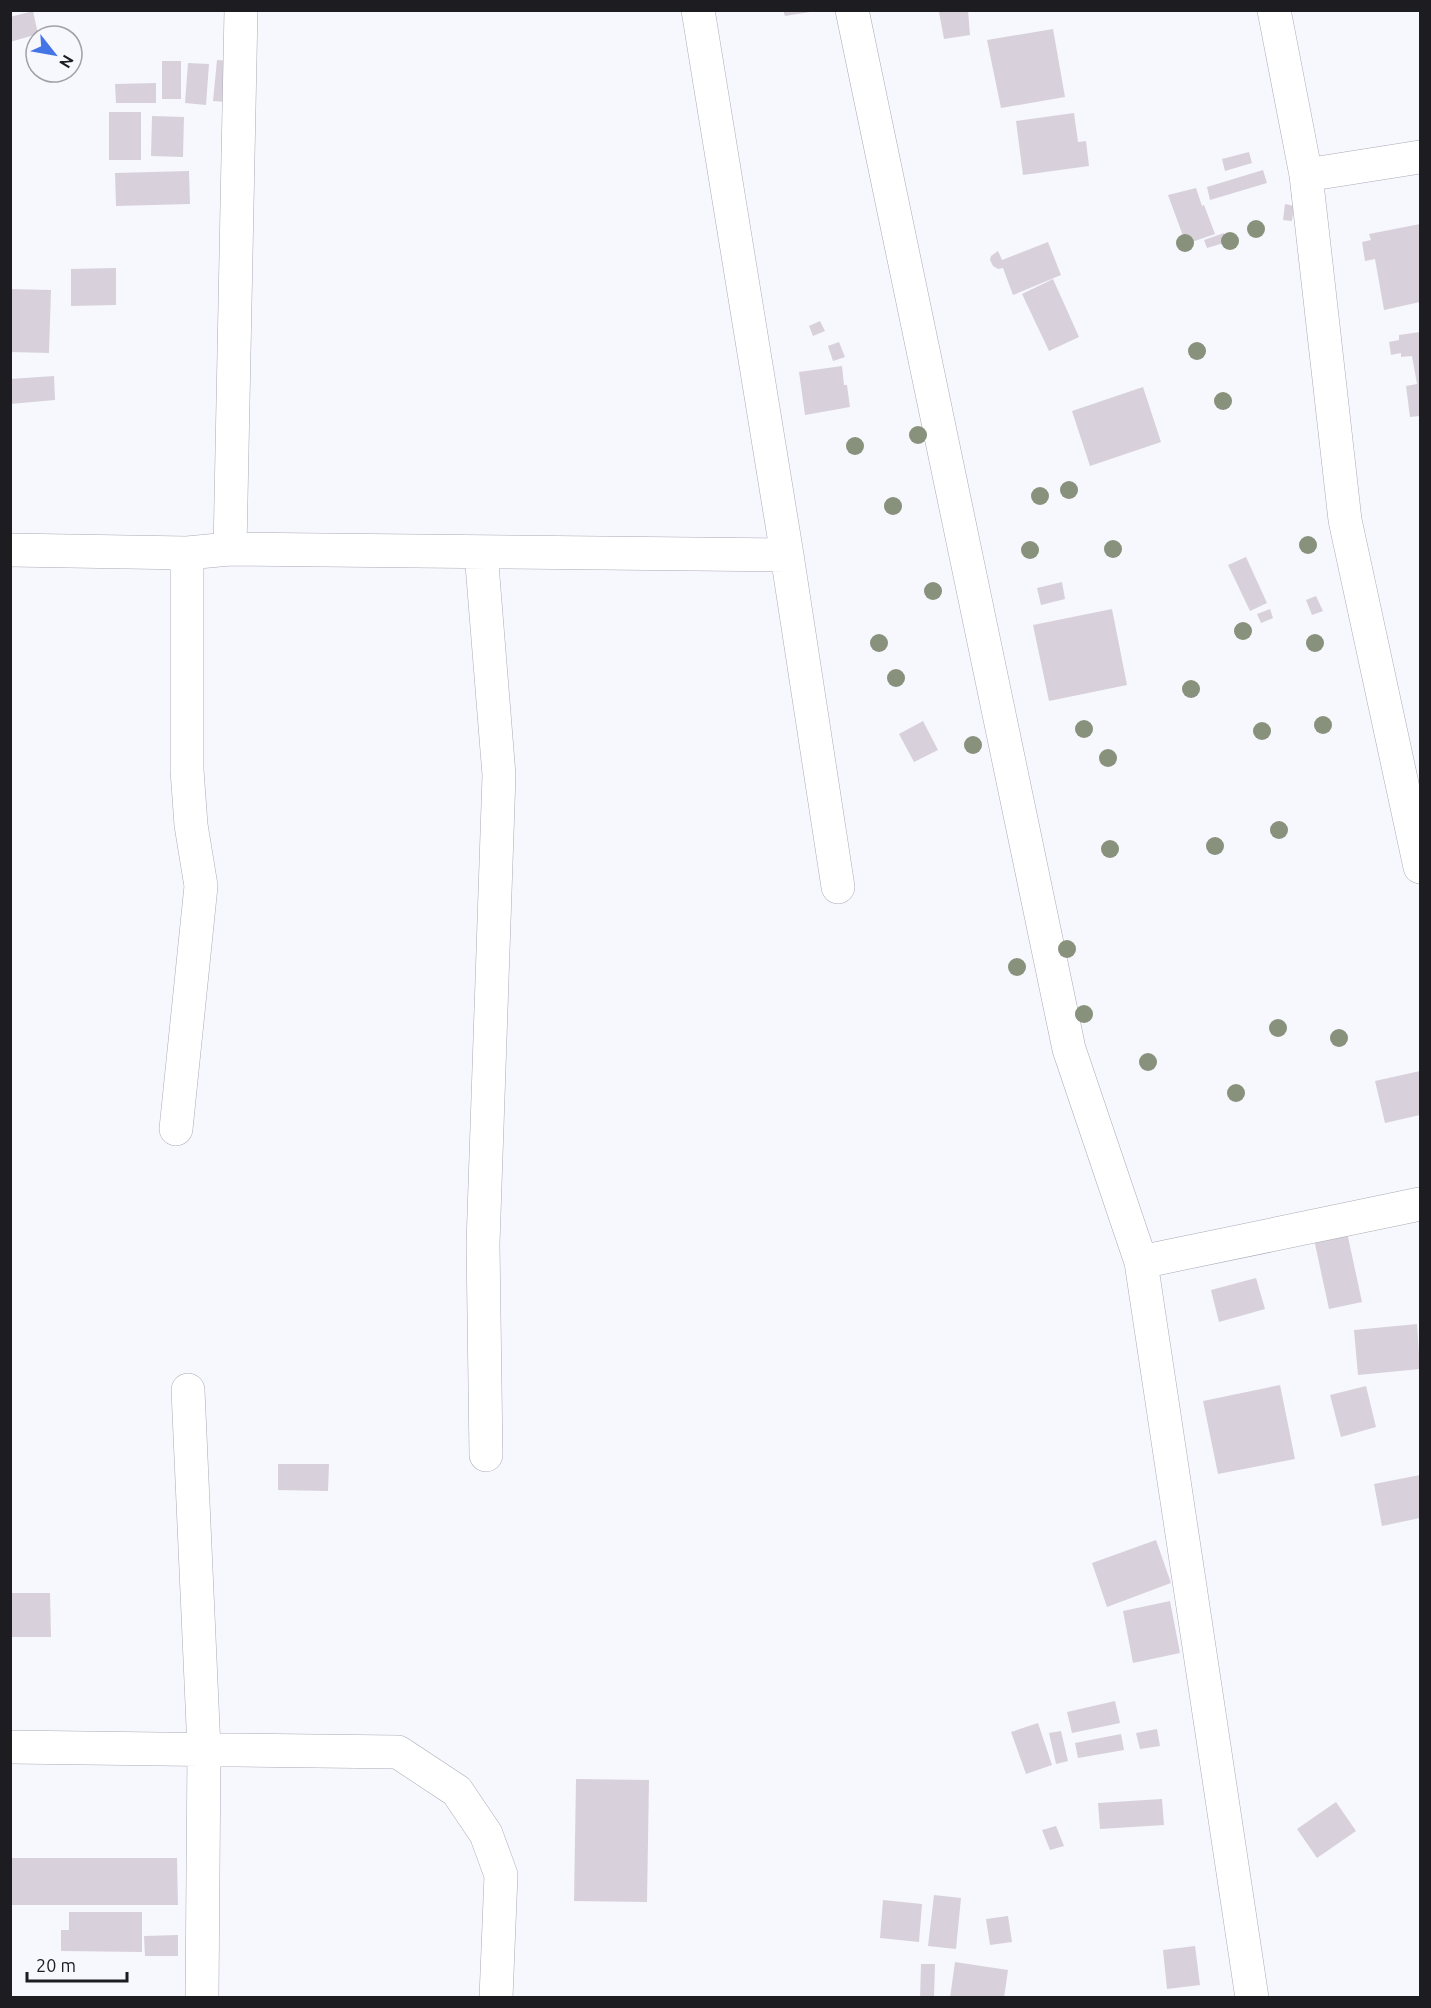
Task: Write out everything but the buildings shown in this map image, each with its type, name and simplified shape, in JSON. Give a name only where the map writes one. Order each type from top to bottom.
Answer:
[{"type":"street","points":[[230,549],[241,10]]},
{"type":"street","points":[[698,10],[787,555],[838,887]]},
{"type":"street","points":[[852,10],[1070,1049],[1141,1262],[1252,1998]]},
{"type":"street","points":[[1274,10],[1306,175],[1345,520],[1420,867]]},
{"type":"street","points":[[1306,175],[1420,157]]},
{"type":"street","points":[[10,550],[187,553],[230,549],[787,555]]},
{"type":"street","points":[[481,552],[498,776],[483,1244],[486,1455]]},
{"type":"street","points":[[176,1129],[201,886],[191,825],[187,770],[187,553]]},
{"type":"street","points":[[1141,1262],[1420,1204]]},
{"type":"street","points":[[188,1390],[204,1749],[202,1998]]},
{"type":"street","points":[[10,1747],[398,1752],[457,1791],[486,1834],[501,1875],[496,1998]]}]
